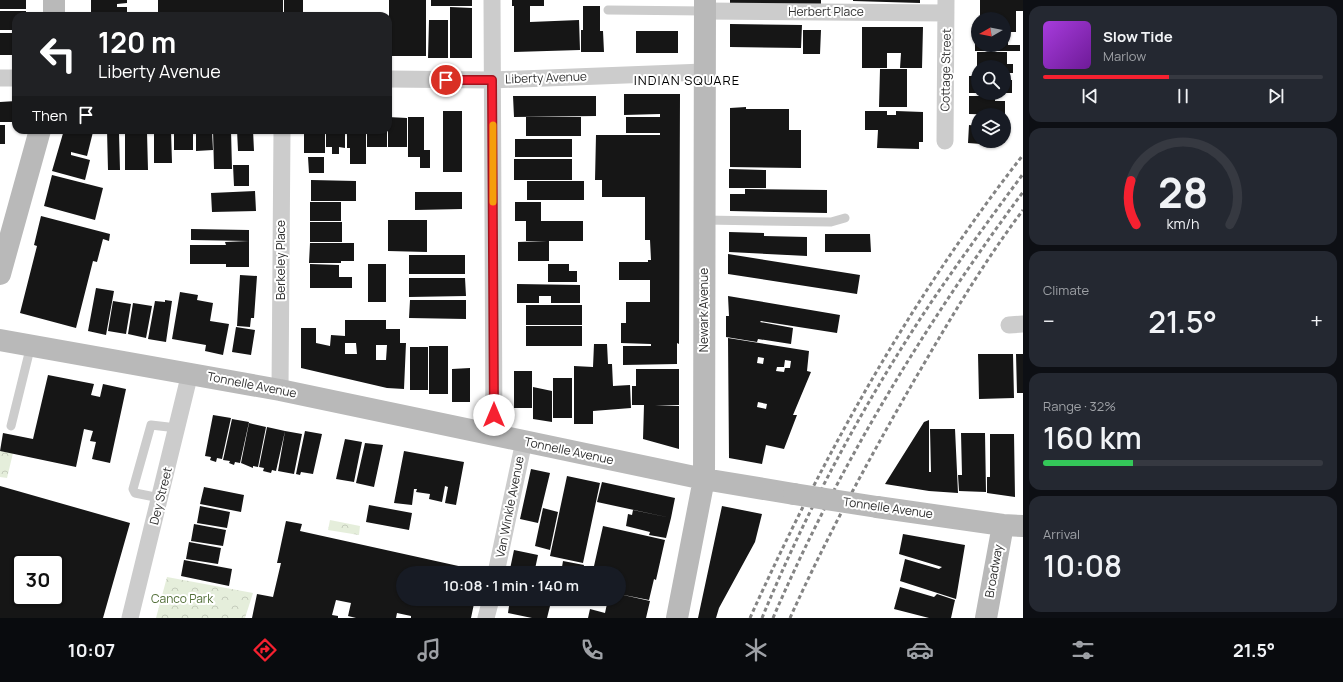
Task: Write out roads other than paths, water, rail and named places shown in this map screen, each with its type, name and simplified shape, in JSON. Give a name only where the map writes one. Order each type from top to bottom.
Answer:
[{"type":"street","points":[[54,0],[54,12]]},
{"type":"street","points":[[492,0],[494,435]]},
{"type":"street","name":"Herbert Place","points":[[705,6],[946,7]]},
{"type":"street","name":"Newark Avenue","points":[[677,618],[704,479],[705,6]]},
{"type":"street","name":"Cottage Street","points":[[945,141],[946,7]]},
{"type":"street","name":"Liberty Avenue","points":[[392,80],[492,80],[704,72]]},
{"type":"street","points":[[0,78],[12,78]]},
{"type":"street","points":[[0,274],[39,134]]},
{"type":"street","name":"Berkeley Place","points":[[280,390],[282,134]]},
{"type":"street","name":"Tonnelle Avenue","points":[[0,340],[280,390],[704,479],[877,507],[1013,525]]},
{"type":"street","name":"Dey Street","points":[[130,618],[190,373]]},
{"type":"street","name":"Van Winkle Avenue","points":[[497,566],[524,441]]},
{"type":"street","name":"Broadway","points":[[986,618],[1013,525]]},
{"type":"street","points":[[486,618],[489,606]]},
{"type":"lane","points":[[608,10],[705,6]]},
{"type":"lane","points":[[704,220],[831,222],[845,218]]},
{"type":"lane","points":[[12,426],[31,345]]},
{"type":"lane","points":[[160,498],[135,493],[134,489],[151,425],[177,428]]},
{"type":"railway","points":[[750,618],[808,496],[873,378],[907,321],[944,264],[982,209],[1023,155]]},
{"type":"railway","points":[[762,618],[779,577],[838,457],[882,380],[930,304],[1023,174]]},
{"type":"railway","points":[[773,618],[798,562],[826,506],[886,398],[952,293],[1023,192]]},
{"type":"railway","points":[[790,618],[834,527],[898,408],[967,293],[1008,230],[1023,210]]},
{"type":"district","name":"INDIAN SQUARE","points":[[687,80]]},
{"type":"park label","name":"Canco Park","points":[[182,599]]}]
